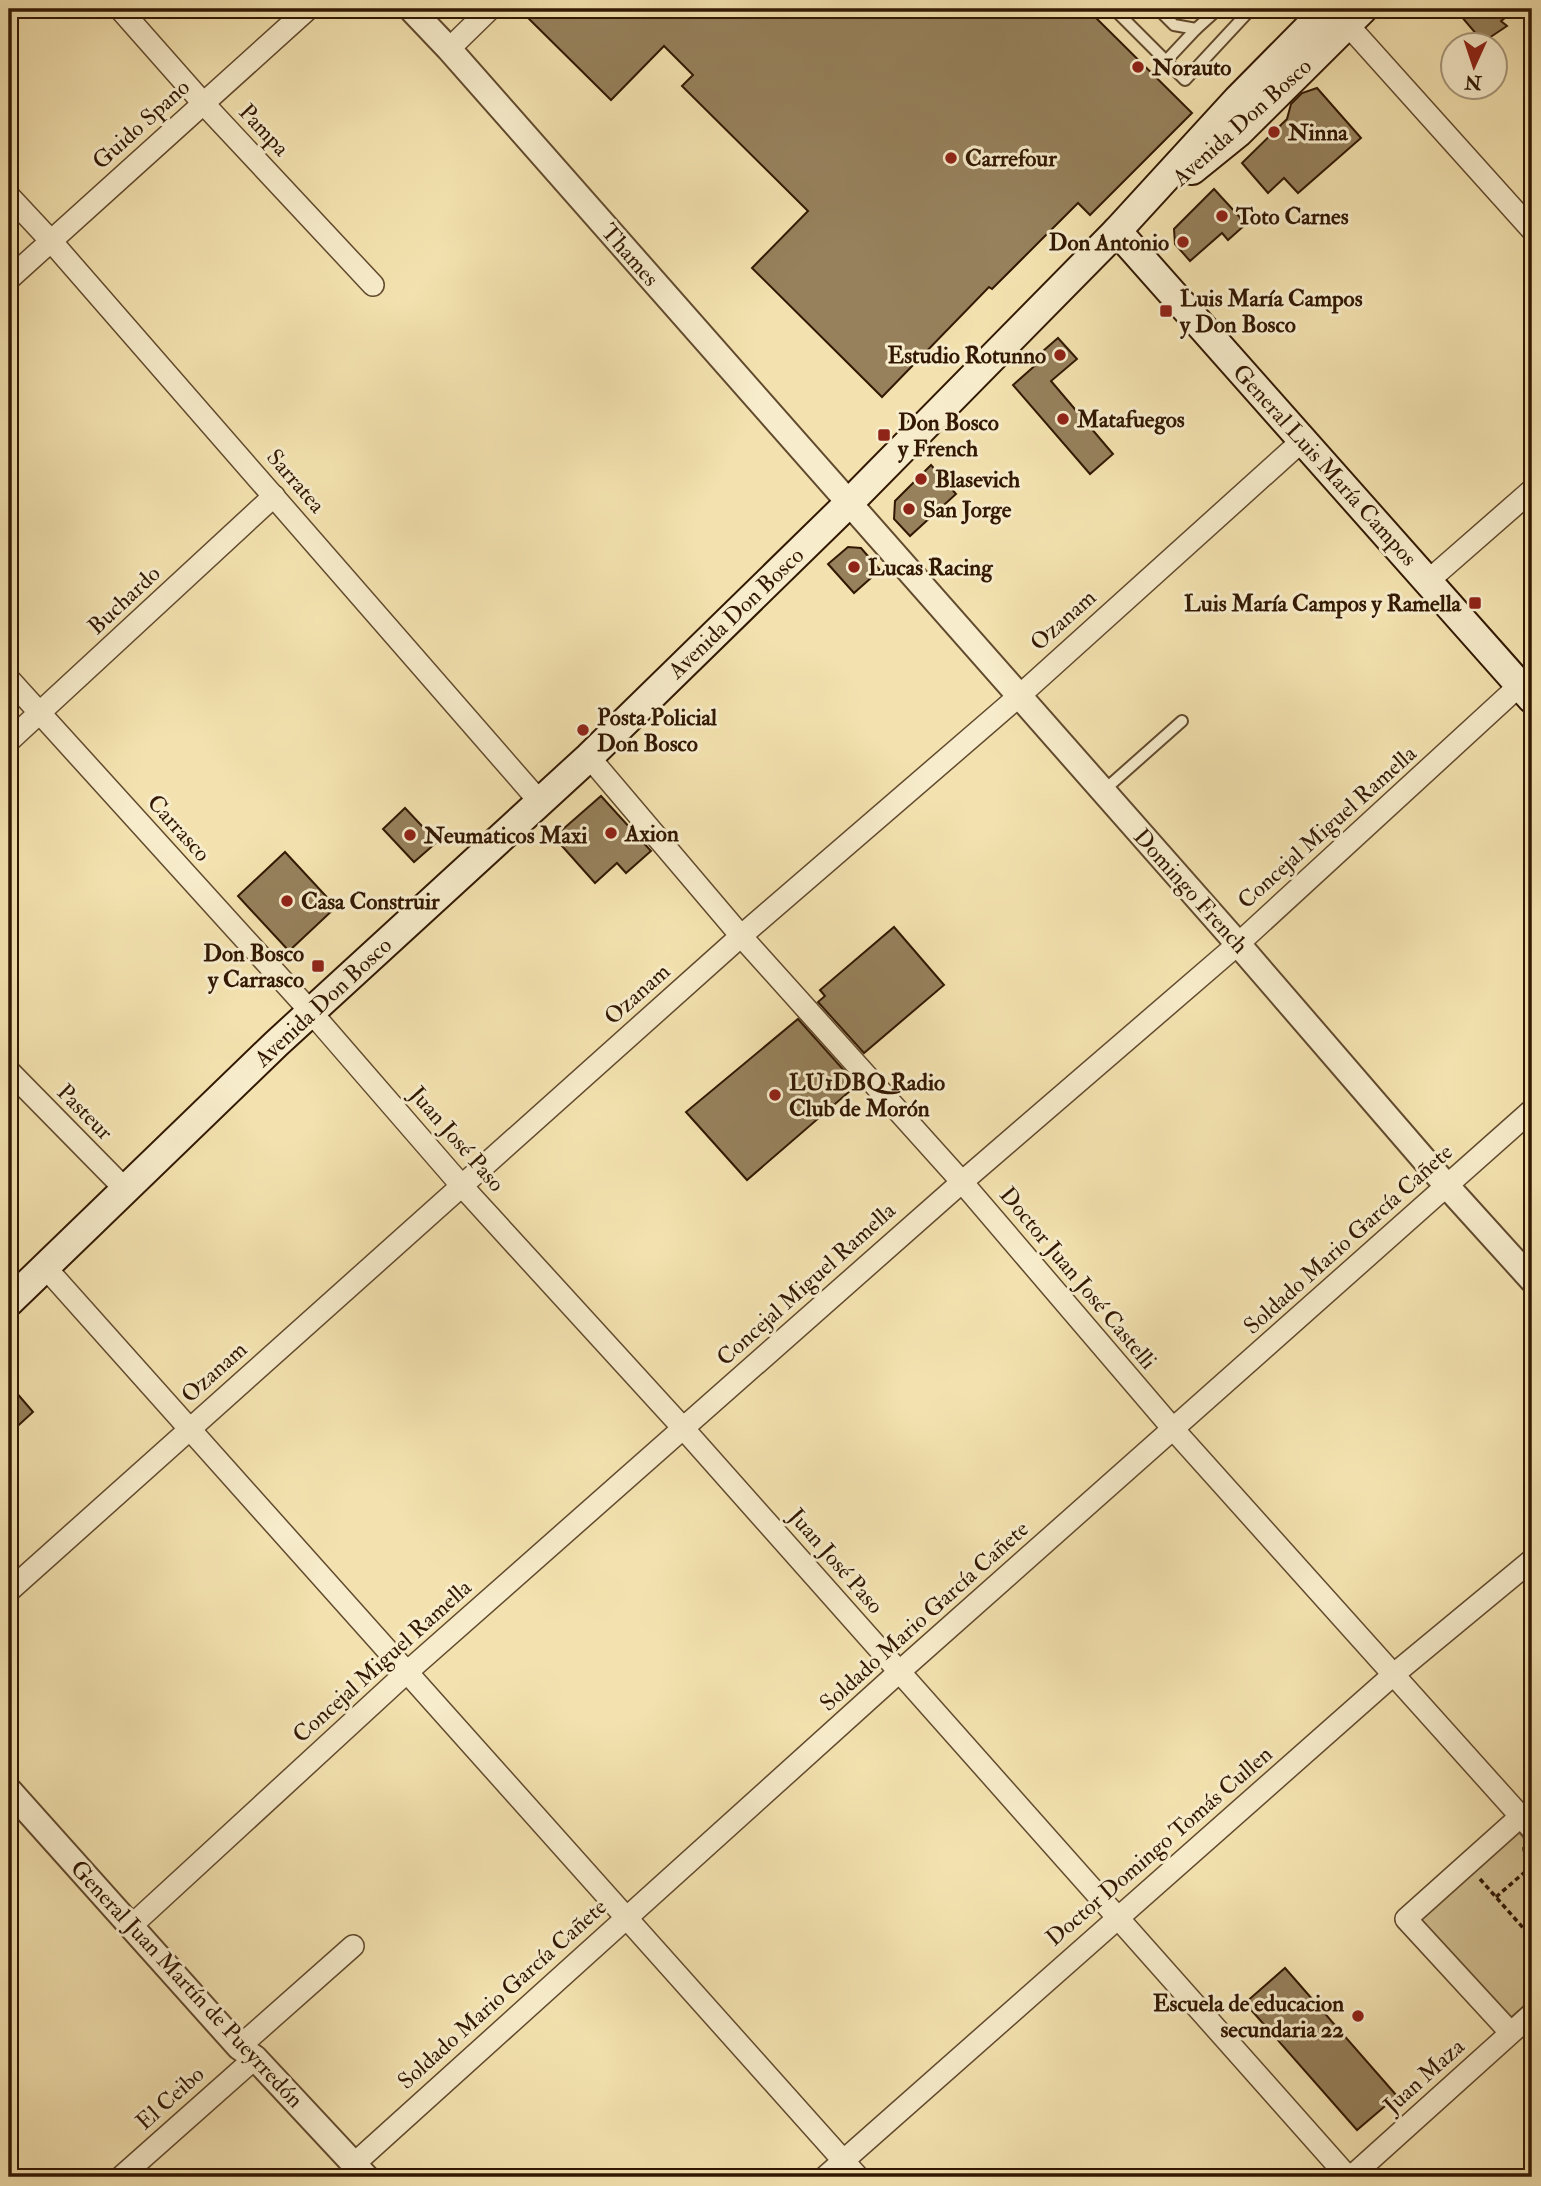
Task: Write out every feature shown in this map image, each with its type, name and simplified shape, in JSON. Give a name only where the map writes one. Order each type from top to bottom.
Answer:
[{"type":"main road","name":"Avenida Don Bosco","points":[[9,1302],[311,1013],[589,757],[849,503],[1117,232],[1239,132],[1345,13]]},
{"type":"main road","name":"General Luis María Campos","points":[[1117,232],[1526,692]]},
{"type":"street","name":"Pampa","points":[[120,9],[373,285]]},
{"type":"street","name":"Guido Spano","points":[[9,279],[308,9]]},
{"type":"street","name":"Thames","points":[[411,9],[849,503]]},
{"type":"street","points":[[449,49],[490,9]]},
{"type":"street","points":[[1345,13],[1532,230]]},
{"type":"street","name":"Sarratea","points":[[9,196],[540,802]]},
{"type":"street","name":"Ozanam","points":[[9,1591],[461,1185],[741,936],[1018,697],[1303,440]]},
{"type":"street","points":[[1428,581],[1532,490]]},
{"type":"street","name":"Buchardo","points":[[9,741],[274,496]]},
{"type":"street","name":"Domingo French","points":[[849,503],[1532,1280]]},
{"type":"street","name":"Carrasco","points":[[9,679],[311,1013]]},
{"type":"street","name":"Concejal Miguel Ramella","points":[[131,1926],[406,1673],[962,1181],[1526,692]]},
{"type":"street","name":"Doctor Juan José Castelli","points":[[589,757],[741,936],[962,1181],[1174,1430],[1526,1822]]},
{"type":"street","name":"Juan José Paso","points":[[311,1013],[461,1185],[683,1428],[1116,1919],[1349,2177]]},
{"type":"street","name":"Pasteur","points":[[9,1071],[125,1189]]},
{"type":"street","name":"Soldado Mario García Cañete","points":[[360,2171],[625,1918],[1532,1110]]},
{"type":"street","points":[[45,1267],[858,2177]]},
{"type":"street","name":"Doctor Domingo Tomás Cullen","points":[[825,2177],[1393,1675],[1532,1560]]},
{"type":"street","name":"General Juan Martín de Pueyrredón","points":[[13,1802],[360,2171]]},
{"type":"street","points":[[1510,2032],[1406,1919],[1466,1865],[1526,1822]]},
{"type":"street","name":"El Ceibo","points":[[121,2177],[353,1947]]},
{"type":"street","name":"Juan Maza","points":[[1349,2177],[1532,2014]]},
{"type":"lane","points":[[1114,9],[1185,80],[1251,9]]},
{"type":"lane","points":[[1158,9],[1174,25],[1196,29]]},
{"type":"lane","points":[[1166,61],[1217,9]]},
{"type":"lane","points":[[1102,792],[1182,721]]},
{"type":"path","points":[[1526,1822],[1526,1871],[1532,1878]]},
{"type":"path","points":[[1466,1865],[1532,1938]]},
{"type":"path","points":[[1496,1897],[1526,1871]]},
{"type":"shaded area","points":[[1519,1832],[1532,1848],[1532,1999],[1508,2020],[1419,1919]]},
{"type":"building","name":"Carrefour","points":[[519,9],[1087,9],[1192,113],[1090,215],[1078,203],[992,289],[989,287],[882,397],[752,268],[808,211],[682,86],[693,75],[664,46],[611,100]]},
{"type":"building","points":[[1455,9],[1517,9],[1501,21],[1507,26],[1498,32],[1475,32]]},
{"type":"building","points":[[1317,88],[1361,138],[1298,193],[1284,178],[1268,193],[1242,163],[1287,119],[1291,104],[1302,93]]},
{"type":"building","points":[[1214,189],[1246,224],[1228,240],[1222,233],[1190,261],[1175,244],[1174,229]]},
{"type":"building","name":"Matafuegos","points":[[1058,338],[1077,359],[1051,381],[1113,454],[1090,474],[1013,385],[1047,355],[1043,351]]},
{"type":"building","points":[[931,465],[956,494],[910,536],[894,519],[895,501]]},
{"type":"building","name":"Lucas Racing","points":[[848,547],[861,548],[880,570],[854,593],[828,564]]},
{"type":"building","name":"Axion","points":[[601,796],[651,851],[626,873],[617,863],[595,883],[554,837]]},
{"type":"building","name":"Neumaticos Maxi","points":[[405,808],[437,842],[414,862],[383,829]]},
{"type":"building","name":"Casa Construir","points":[[285,852],[336,907],[289,951],[238,896]]},
{"type":"building","points":[[894,927],[944,985],[864,1053],[818,1002],[825,996],[820,990]]},
{"type":"building","name":"LU1DBQ Radio Club de Morón","points":[[798,1019],[857,1085],[747,1180],[686,1112]]},
{"type":"building","points":[[9,1384],[33,1412],[9,1434]]},
{"type":"building","points":[[1285,1968],[1397,2096],[1357,2130],[1245,2003]]},
{"type":"place","name":"Norauto","points":[[1138,67]]},
{"type":"place","name":"Ninna","points":[[1274,132]]},
{"type":"place","name":"Carrefour","points":[[951,158]]},
{"type":"place","name":"Toto Carnes","points":[[1222,216]]},
{"type":"place","name":"Don Antonio","points":[[1183,242]]},
{"type":"place","name":"Luis María Campos y Don Bosco","points":[[1166,311]]},
{"type":"place","name":"Estudio Rotunno","points":[[1060,355]]},
{"type":"place","name":"Matafuegos","points":[[1063,419]]},
{"type":"place","name":"Don Bosco y French","points":[[884,435]]},
{"type":"place","name":"Blasevich","points":[[921,479]]},
{"type":"place","name":"San Jorge","points":[[909,509]]},
{"type":"place","name":"Lucas Racing","points":[[854,567]]},
{"type":"place","name":"Luis María Campos y Ramella","points":[[1475,603]]},
{"type":"place","name":"Posta Policial Don Bosco","points":[[583,730]]},
{"type":"place","name":"Axion","points":[[611,833]]},
{"type":"place","name":"Neumaticos Maxi","points":[[410,835]]},
{"type":"place","name":"Casa Construir","points":[[287,901]]},
{"type":"place","name":"Don Bosco y Carrasco","points":[[318,966]]},
{"type":"place","name":"LU1DBQ Radio Club de Morón","points":[[775,1095]]},
{"type":"place","name":"Escuela de educacion secundaria 22","points":[[1358,2016]]}]
